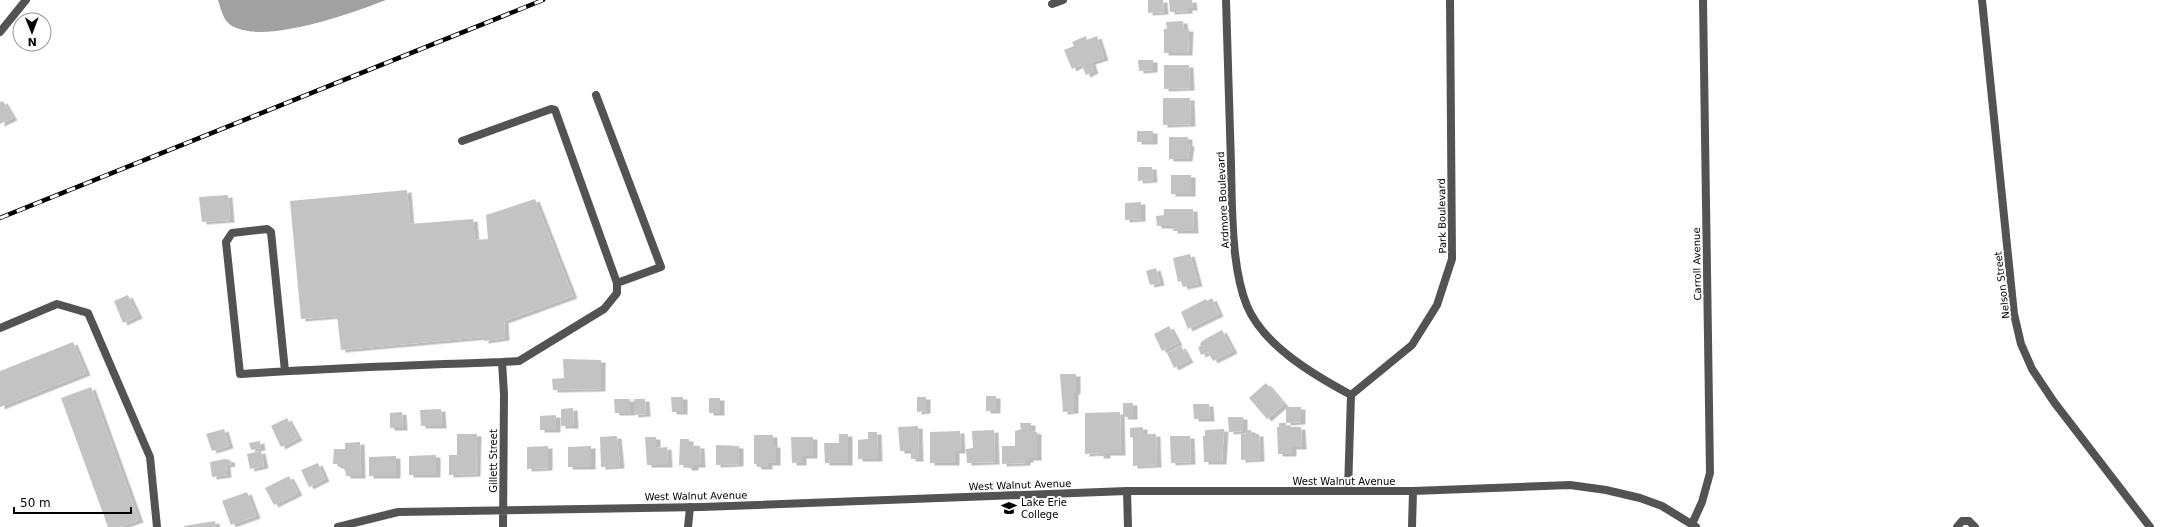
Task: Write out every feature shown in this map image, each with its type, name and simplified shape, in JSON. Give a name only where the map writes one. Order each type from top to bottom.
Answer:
[{"type":"street","points":[[0,32],[26,0]]},
{"type":"street","points":[[1052,4],[1063,0]]},
{"type":"street","name":"Ardmore Boulevard","points":[[1226,0],[1232,227],[1238,271],[1247,306],[1266,335],[1306,370],[1351,395]]},
{"type":"street","name":"Park Boulevard","points":[[1351,395],[1412,345],[1438,305],[1452,259],[1450,0]]},
{"type":"street","name":"Carroll Avenue","points":[[1694,525],[1710,473],[1703,0]]},
{"type":"street","name":"Nelson Street","points":[[1982,0],[2014,314],[2021,344],[2032,369],[2054,402],[2150,527]]},
{"type":"street","points":[[596,95],[661,267],[617,283]]},
{"type":"street","points":[[285,371],[271,232],[267,230],[232,233],[226,242],[240,374],[332,368],[519,361],[604,310],[617,293],[617,283],[555,110],[551,109],[462,141]]},
{"type":"street","points":[[0,328],[57,304],[88,313],[150,457],[157,527]]},
{"type":"street","name":"Gillett Street","points":[[502,362],[504,394],[503,527]]},
{"type":"street","points":[[1348,490],[1351,395]]},
{"type":"street","name":"West Walnut Avenue","points":[[338,527],[398,512],[690,507],[1126,491],[1413,491],[1570,485],[1606,490],[1640,498],[1662,506],[1694,525]]},
{"type":"street","points":[[1126,491],[1128,527]]},
{"type":"street","points":[[1412,527],[1413,491]]},
{"type":"street","points":[[688,527],[690,507]]},
{"type":"street","points":[[1957,527],[1962,521],[1969,521],[1975,527]]},
{"type":"shaded area","points":[[218,0],[386,0],[309,25],[286,30],[265,32],[247,31],[229,24],[224,18]]},
{"type":"building","points":[[1148,0],[1163,0],[1164,12],[1148,13]]},
{"type":"building","points":[[1169,0],[1192,0],[1193,8],[1188,8],[1188,11],[1170,12]]},
{"type":"building","points":[[1183,21],[1184,29],[1189,29],[1188,53],[1164,53],[1164,29],[1167,29],[1166,22]]},
{"type":"building","points":[[1086,36],[1087,40],[1097,36],[1104,58],[1091,62],[1094,71],[1086,75],[1081,64],[1072,69],[1064,50],[1074,46],[1072,42]]},
{"type":"building","points":[[1138,60],[1153,60],[1153,70],[1139,71]]},
{"type":"building","points":[[1164,65],[1189,65],[1190,88],[1164,89]]},
{"type":"building","points":[[1163,98],[1190,98],[1191,124],[1163,125]]},
{"type":"building","points":[[3,101],[13,118],[0,124],[0,102]]},
{"type":"building","points":[[1137,131],[1153,131],[1153,142],[1137,142]]},
{"type":"building","points":[[1169,137],[1188,137],[1188,144],[1190,144],[1188,159],[1169,159]]},
{"type":"building","points":[[1138,167],[1152,167],[1153,180],[1138,181]]},
{"type":"building","points":[[1171,175],[1191,175],[1191,194],[1171,194]]},
{"type":"building","points":[[407,190],[410,224],[473,219],[475,240],[488,239],[486,215],[535,199],[573,296],[504,321],[505,338],[484,341],[484,337],[341,350],[337,316],[301,319],[290,201]]},
{"type":"building","points":[[228,195],[230,220],[202,222],[199,197]]},
{"type":"building","points":[[1141,202],[1141,219],[1125,220],[1125,203]]},
{"type":"building","points":[[1164,209],[1193,209],[1194,231],[1173,231],[1173,226],[1157,226],[1156,216],[1164,215]]},
{"type":"building","points":[[1190,254],[1198,284],[1183,287],[1181,281],[1178,282],[1173,258]]},
{"type":"building","points":[[1156,268],[1160,283],[1150,285],[1146,271]]},
{"type":"building","points":[[128,295],[138,316],[123,323],[114,301]]},
{"type":"building","points":[[1212,298],[1219,314],[1188,329],[1181,312],[1206,299],[1207,301]]},
{"type":"building","points":[[1169,326],[1178,343],[1162,351],[1154,334]]},
{"type":"building","points":[[1222,330],[1233,351],[1213,361],[1208,352],[1201,355],[1198,347],[1201,346],[1200,344],[1202,341]]},
{"type":"building","points":[[73,342],[86,373],[0,407],[0,371]]},
{"type":"building","points":[[1181,346],[1189,360],[1174,368],[1167,353]]},
{"type":"building","points":[[563,359],[601,360],[601,389],[553,390],[552,379],[564,378]]},
{"type":"building","points":[[1060,374],[1076,374],[1074,411],[1063,412]]},
{"type":"building","points":[[1266,383],[1284,404],[1267,419],[1249,398]]},
{"type":"building","points":[[91,387],[139,520],[119,527],[108,527],[61,398]]},
{"type":"building","points":[[986,396],[996,396],[996,411],[986,411]]},
{"type":"building","points":[[671,397],[683,397],[683,412],[672,412]]},
{"type":"building","points":[[917,397],[926,397],[926,411],[917,412]]},
{"type":"building","points":[[709,398],[720,398],[720,413],[709,413]]},
{"type":"building","points":[[614,399],[630,399],[630,413],[615,413]]},
{"type":"building","points":[[634,399],[645,399],[646,414],[634,415]]},
{"type":"building","points":[[1123,403],[1133,403],[1133,417],[1123,417]]},
{"type":"building","points":[[1193,404],[1209,404],[1210,419],[1194,419]]},
{"type":"building","points":[[1286,407],[1301,407],[1301,422],[1286,423]]},
{"type":"building","points":[[573,408],[574,426],[561,426],[561,409]]},
{"type":"building","points":[[441,409],[442,426],[421,426],[420,410]]},
{"type":"building","points":[[402,412],[403,428],[390,428],[390,413]]},
{"type":"building","points":[[1120,412],[1121,453],[1106,453],[1106,456],[1099,456],[1099,453],[1085,454],[1085,413]]},
{"type":"building","points":[[556,415],[556,430],[540,430],[540,416]]},
{"type":"building","points":[[1228,417],[1243,417],[1243,431],[1229,432]]},
{"type":"building","points":[[287,418],[298,438],[281,447],[271,426]]},
{"type":"building","points":[[1020,423],[1031,423],[1031,431],[1037,432],[1037,458],[1029,458],[1029,460],[1026,460],[1026,463],[1002,464],[1002,446],[1015,446],[1015,431],[1021,429]]},
{"type":"building","points":[[1279,423],[1286,423],[1286,427],[1301,427],[1302,447],[1292,447],[1292,454],[1278,454],[1277,427],[1279,427]]},
{"type":"building","points":[[918,426],[919,459],[911,459],[911,451],[900,451],[898,427]]},
{"type":"building","points":[[1143,427],[1143,434],[1156,434],[1157,465],[1133,466],[1133,438],[1130,437],[1130,428]]},
{"type":"building","points":[[224,429],[229,446],[212,451],[206,434]]},
{"type":"building","points":[[1224,429],[1222,462],[1204,462],[1203,436],[1205,436],[1205,430]]},
{"type":"building","points":[[994,430],[995,462],[967,463],[966,449],[973,448],[972,431]]},
{"type":"building","points":[[1246,430],[1251,430],[1252,434],[1259,434],[1260,459],[1241,460],[1241,433],[1246,434]]},
{"type":"building","points":[[960,431],[961,451],[955,451],[955,463],[930,463],[930,432]]},
{"type":"building","points":[[868,432],[877,432],[878,459],[858,459],[858,440],[868,439]]},
{"type":"building","points":[[457,434],[477,434],[476,474],[449,475],[449,455],[457,455]]},
{"type":"building","points":[[839,434],[848,434],[848,463],[825,463],[824,443],[839,443]]},
{"type":"building","points":[[754,435],[773,435],[773,445],[776,445],[776,463],[768,463],[768,467],[757,467],[756,464],[754,464]]},
{"type":"building","points":[[617,436],[620,466],[601,467],[600,437]]},
{"type":"building","points":[[1170,436],[1190,436],[1191,462],[1171,463]]},
{"type":"building","points":[[645,437],[656,437],[656,448],[667,447],[668,465],[647,465]]},
{"type":"building","points":[[791,437],[813,437],[813,456],[802,456],[802,463],[792,463]]},
{"type":"building","points":[[680,439],[689,439],[689,445],[700,446],[701,465],[694,465],[694,468],[687,468],[686,465],[679,465]]},
{"type":"building","points":[[260,441],[261,448],[251,450],[249,443]]},
{"type":"building","points":[[360,442],[361,476],[346,476],[345,469],[340,468],[340,464],[333,464],[334,449],[345,449],[345,443]]},
{"type":"building","points":[[716,445],[739,446],[739,464],[716,465]]},
{"type":"building","points":[[548,446],[548,468],[527,469],[527,447]]},
{"type":"building","points":[[591,446],[591,467],[568,467],[568,447]]},
{"type":"building","points":[[261,451],[264,466],[250,469],[247,454]]},
{"type":"building","points":[[436,455],[436,475],[409,475],[409,456]]},
{"type":"building","points":[[396,456],[396,476],[369,476],[369,457]]},
{"type":"building","points":[[225,459],[230,460],[231,464],[226,465],[227,475],[212,477],[210,462]]},
{"type":"building","points":[[318,463],[325,479],[309,487],[301,470]]},
{"type":"building","points":[[289,476],[298,493],[274,505],[265,488]]},
{"type":"building","points":[[247,492],[256,516],[231,525],[222,501]]},
{"type":"building","points":[[215,521],[216,527],[184,527],[184,526]]},
{"type":"railway","points":[[0,218],[543,0]]},
{"type":"place","name":"Lake Erie College","points":[[1009,508]]}]
